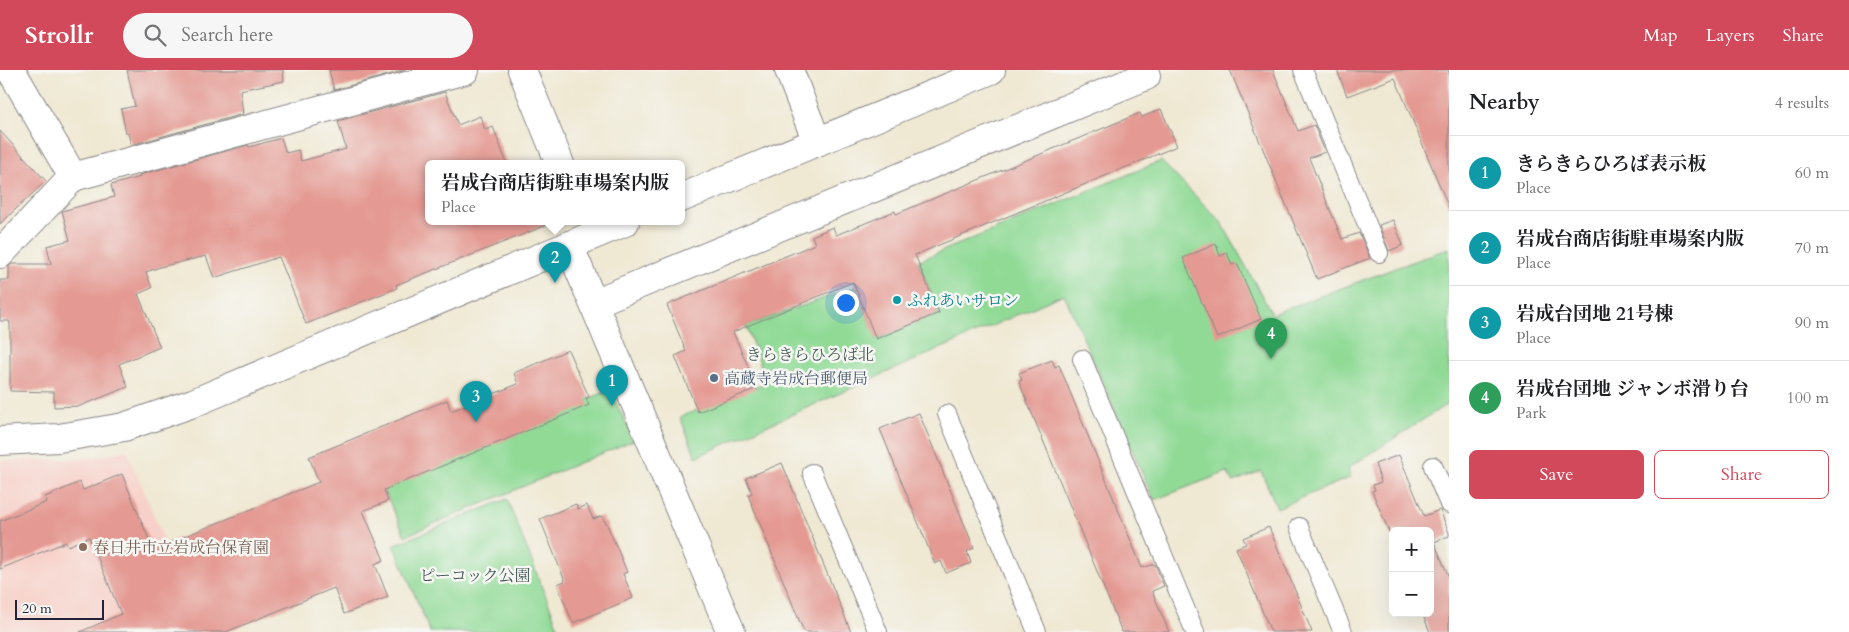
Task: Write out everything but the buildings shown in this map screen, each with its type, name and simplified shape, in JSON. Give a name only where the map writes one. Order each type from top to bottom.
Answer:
[{"type":"street","points":[[11,70],[74,177]]},
{"type":"street","points":[[0,254],[74,177],[465,70]]},
{"type":"street","points":[[522,70],[558,160]]},
{"type":"street","points":[[789,70],[817,142]]},
{"type":"street","points":[[685,196],[991,70]]},
{"type":"street","points":[[594,304],[1146,76],[1144,70]]},
{"type":"street","points":[[0,441],[59,438],[124,427],[193,403],[580,234],[613,225]]},
{"type":"street","points":[[580,234],[594,304],[731,632]]},
{"type":"lane","points":[[1303,70],[1379,253]]},
{"type":"lane","points":[[1082,359],[1195,632]]},
{"type":"lane","points":[[947,414],[1037,632]]},
{"type":"lane","points":[[1433,466],[1449,504]]},
{"type":"lane","points":[[812,473],[878,632]]},
{"type":"lane","points":[[1299,527],[1343,632]]},
{"type":"shaded area","name":"春日井市立岩成台保育園","points":[[127,450],[202,632],[0,632],[0,461],[76,459],[104,456]]},
{"type":"green space","name":"きらきらひろば北","points":[[1161,161],[1222,223],[1272,314],[1449,248],[1449,403],[1348,468],[1351,477],[1277,508],[1261,471],[1233,482],[1227,472],[1154,500],[1064,294],[696,457],[680,417],[767,382],[746,326],[855,287],[877,339],[939,313],[918,261]]},
{"type":"green space","points":[[610,390],[634,440],[405,536],[381,483]]},
{"type":"green space","name":"ピーコック公園","points":[[507,499],[560,632],[430,632],[394,545]]},
{"type":"place","name":"岩成台商店街駐車場案内版","points":[[555,283]]},
{"type":"place","name":"ふれあいサロン","points":[[897,300]]},
{"type":"place","name":"岩成台団地 ジャンボ滑り台","points":[[1271,359]]},
{"type":"place","name":"高蔵寺岩成台郵便局","points":[[714,378]]},
{"type":"place","name":"きらきらひろば表示板","points":[[612,406]]},
{"type":"place","name":"岩成台団地 21号棟","points":[[476,422]]},
{"type":"place","name":"春日井市立岩成台保育園","points":[[83,547]]}]
